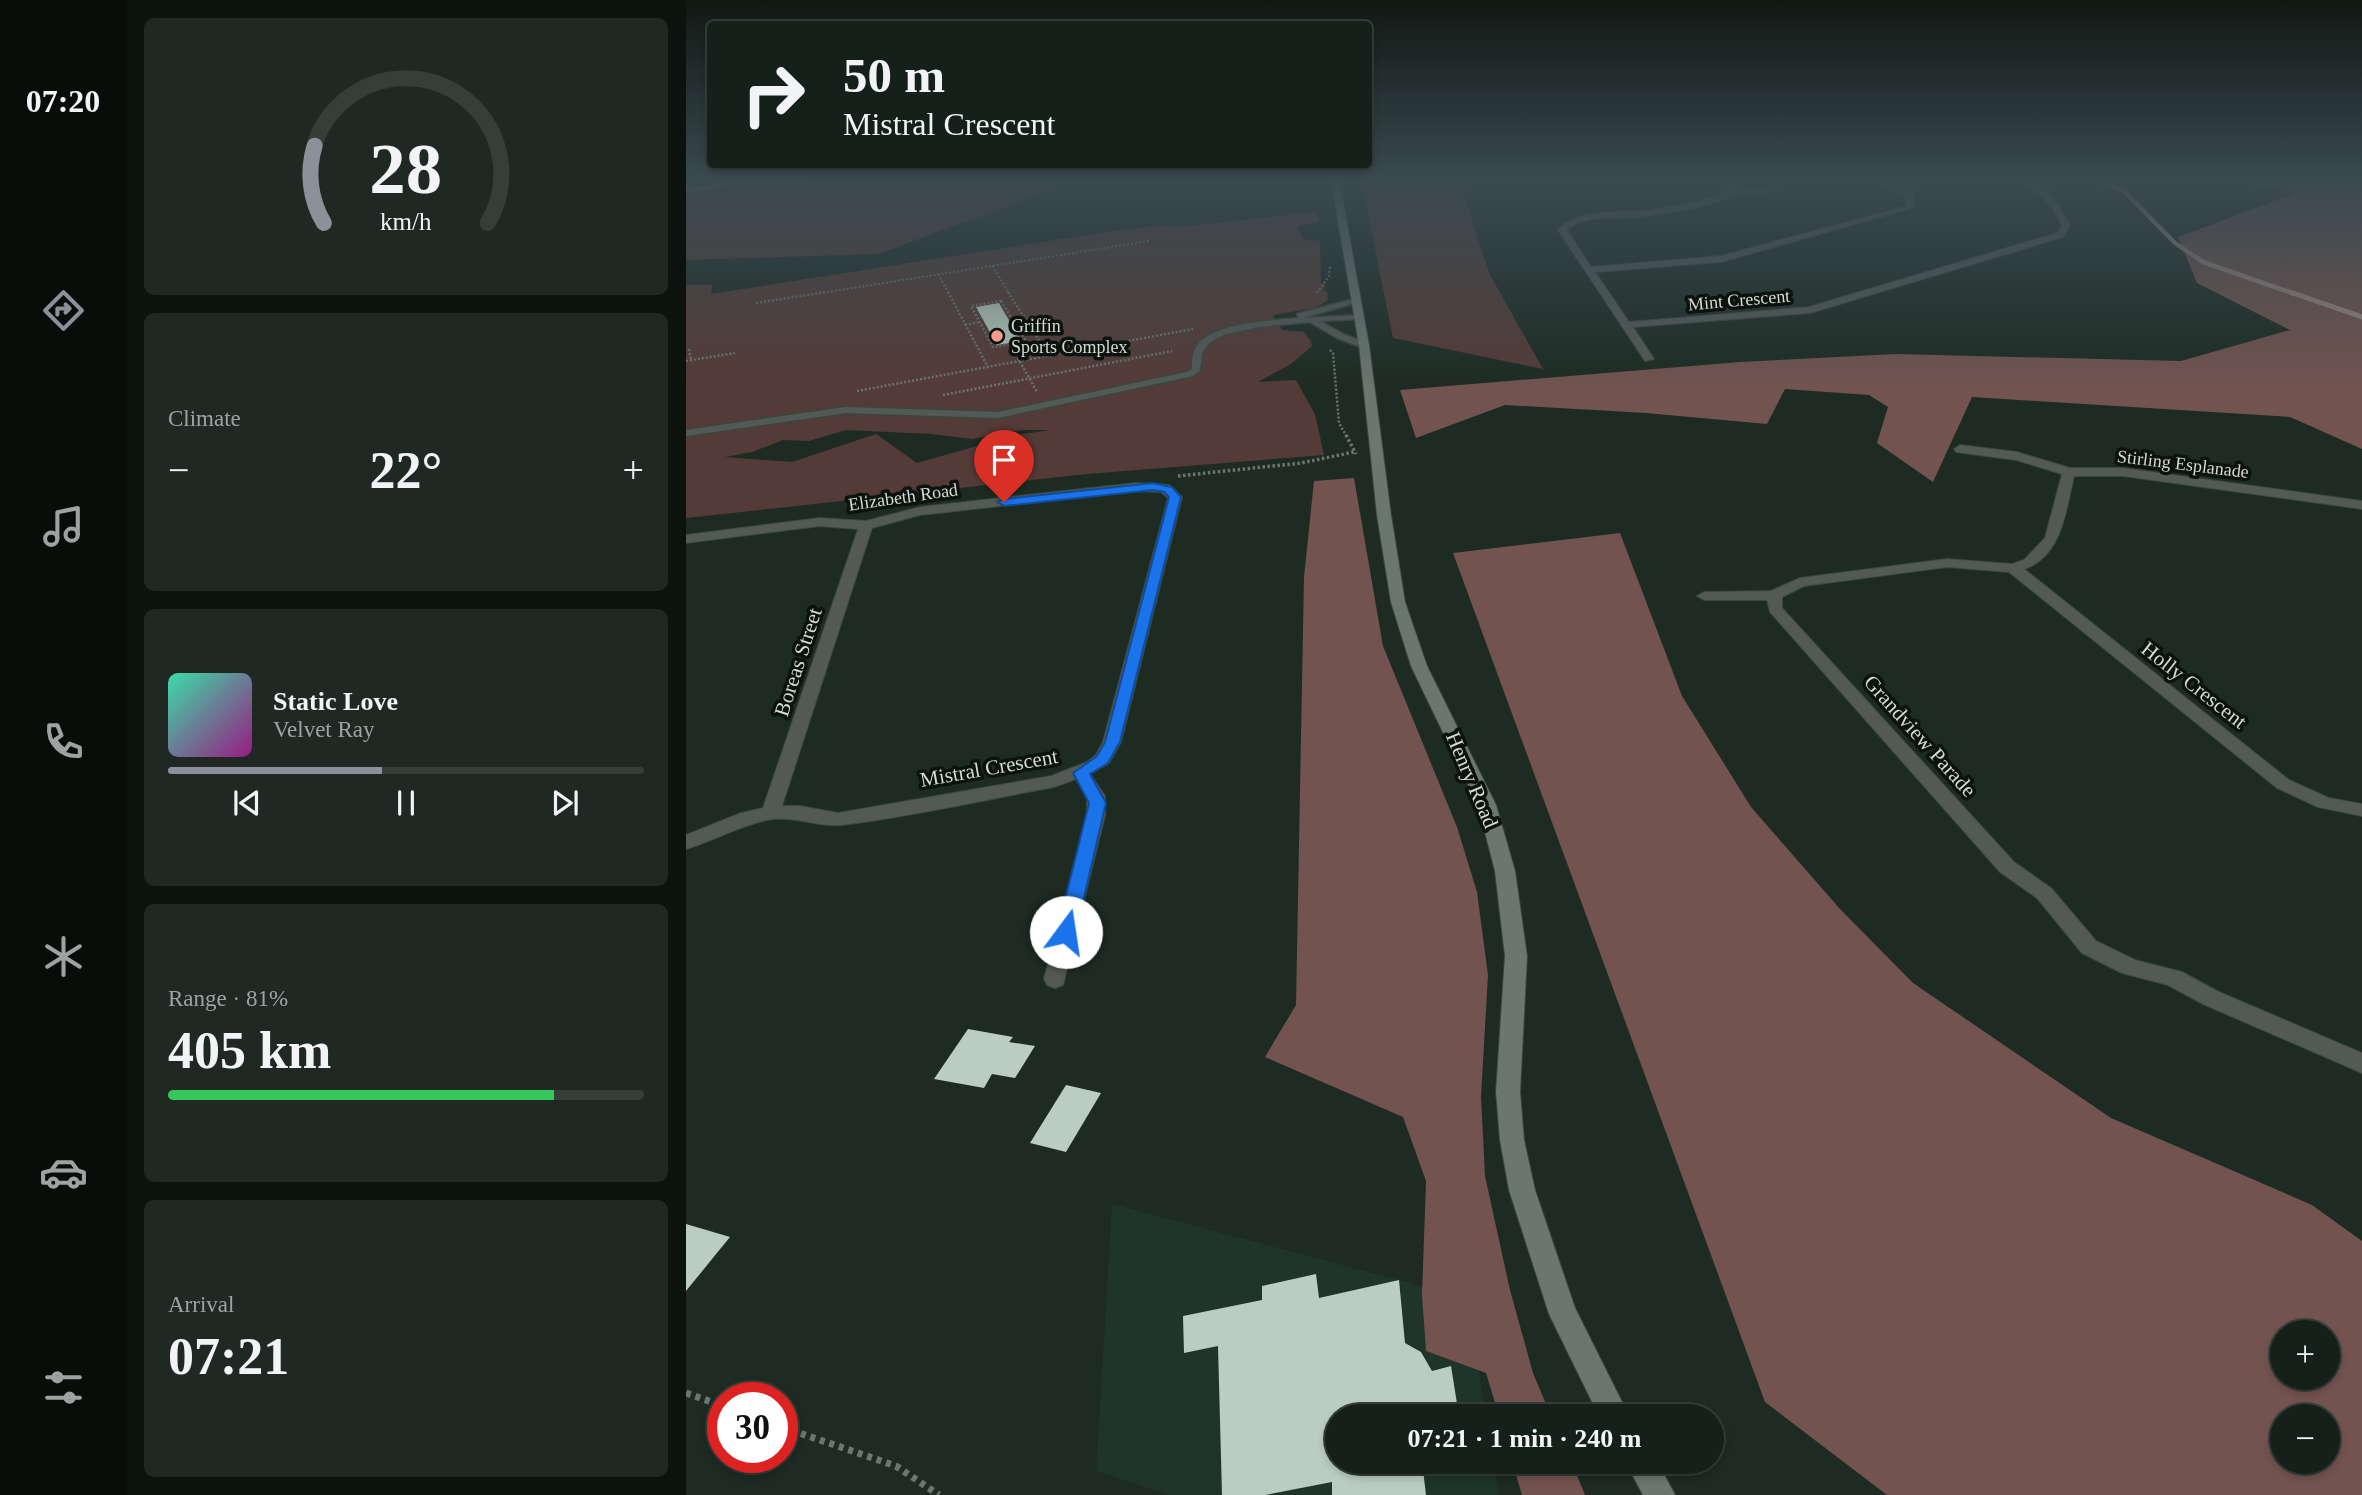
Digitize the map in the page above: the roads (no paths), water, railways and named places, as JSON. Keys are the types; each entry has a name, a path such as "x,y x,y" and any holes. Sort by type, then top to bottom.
{"main road":[{"name":"Henry Road","path":"1348,249 1364,345 1391,569 1405,625 1419,666 1487,805 1505,872 1516,956 1507,1092 1512,1140 1522,1190 1563,1314 1609,1404"},
{"path":"1648,1474 1660,1495"}],"street":[{"path":"1574,249 1649,359"},
{"path":"1588,270 1721,259 1758,249"},
{"name":"Mint Crescent","path":"1626,325 1810,310 2014,249"},
{"name":"Stirling Esplanade","path":"1960,449 2017,456 2069,472 2123,472 2362,505"},
{"path":"1704,596 1774,595 1800,582 1947,563 2013,568 2029,563 2052,539 2069,472"},
{"name":"Elizabeth Road","path":"686,538 820,522 866,525 920,511 1163,488"},
{"name":"Mistral Crescent","path":"686,842 710,835 748,818 771,813 800,812 829,819 838,818 1054,781 1081,773 1102,759 1112,742 1175,501 1174,494 1163,488"},
{"name":"Boreas Street","path":"771,813 866,525"},
{"name":"Holly Crescent","path":"2013,568 2283,784 2325,803 2362,810"},
{"name":"Grandview Parade","path":"1774,595 1775,609 2007,867 2044,893 2089,947 2130,967 2174,978 2211,998 2362,1063"},
{"path":"1055,979 1096,814 1096,796 1081,773"}],"lane":[{"path":"1290,322 1306,312 1357,301"},
{"path":"686,433 846,410 998,415 1177,379 1195,370 1196,355 1206,340 1243,329 1290,322 1359,317"},
{"path":"1311,320 1364,345"}],"waterway":[{"path":"2183,249 2203,262 2295,294"},
{"path":"2290,292 2362,317"}],"place":[{"name":"Griffin Sports Complex","path":"997,336"}]}
